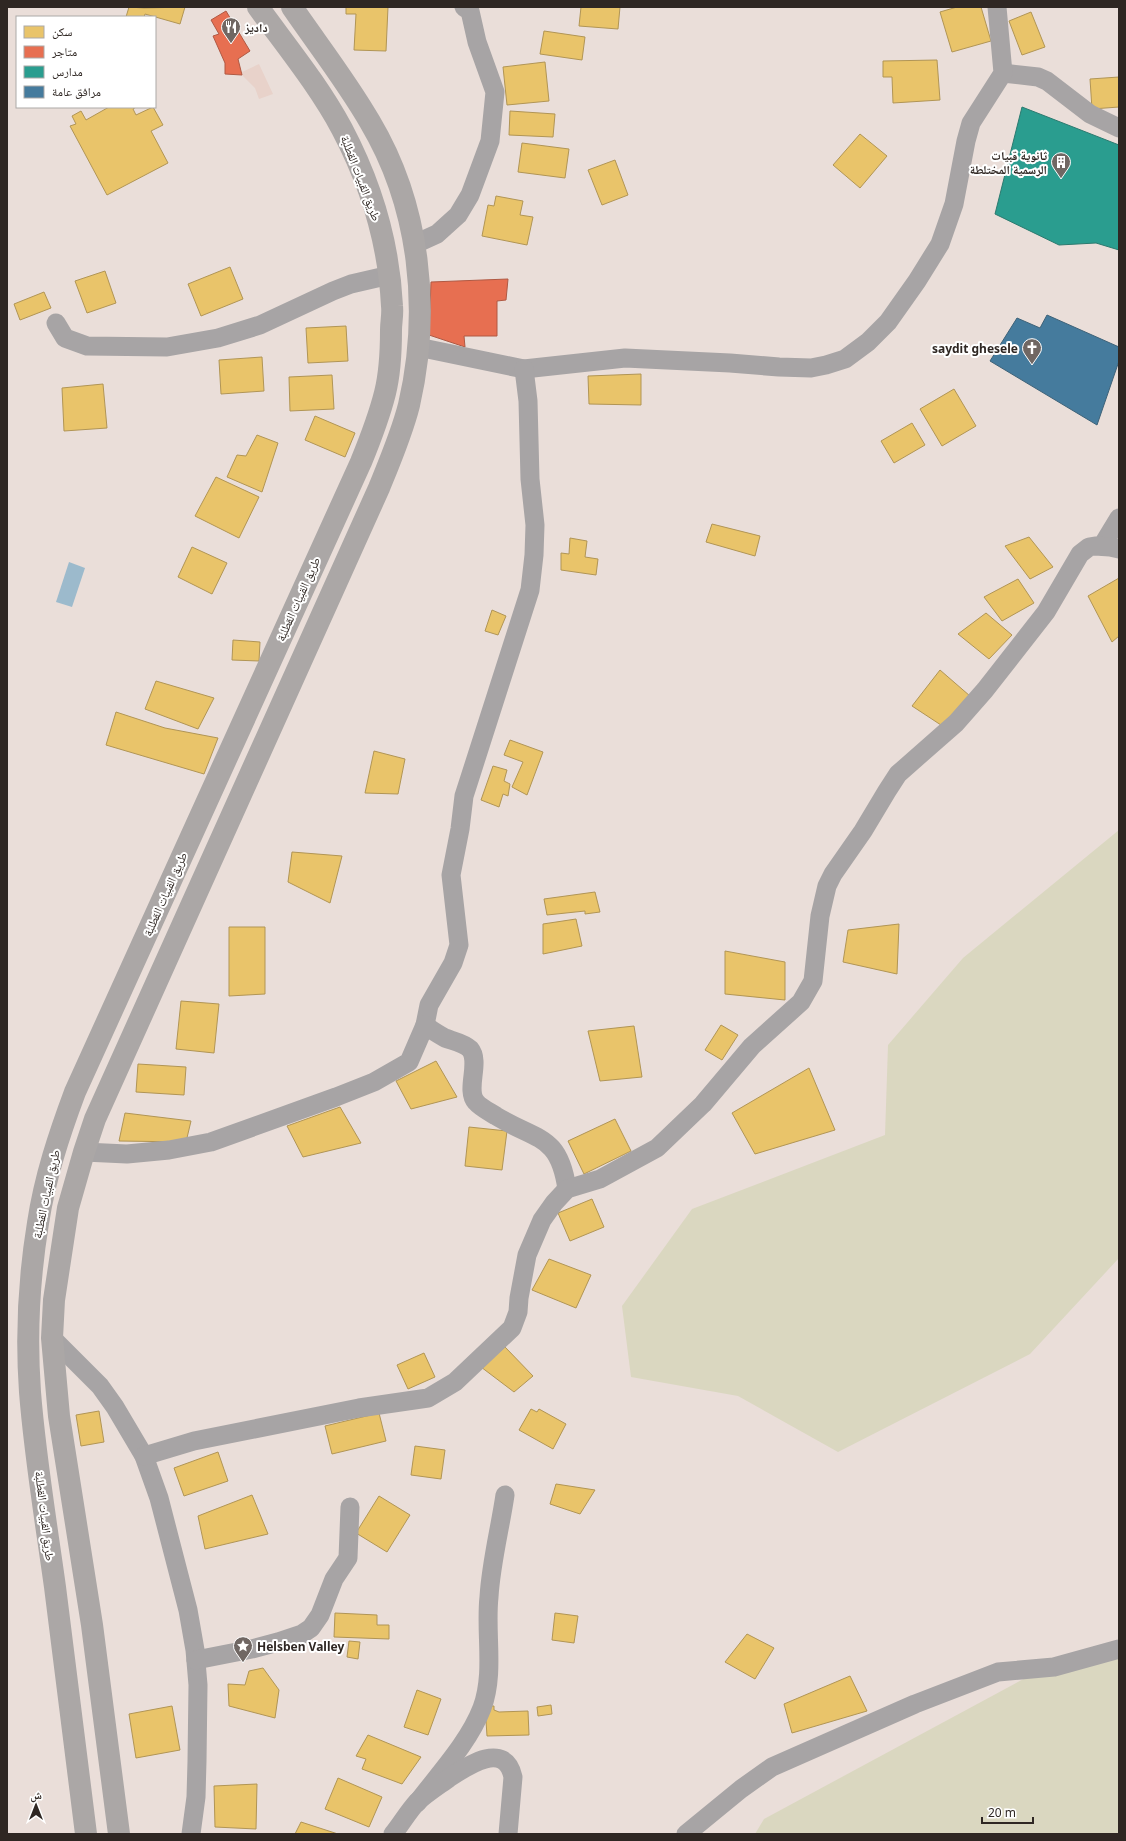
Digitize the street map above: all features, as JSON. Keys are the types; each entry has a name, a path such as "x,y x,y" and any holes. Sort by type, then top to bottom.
{"main road":[{"name":"طريق القبيات القطلبة","path":"86,1834 44,1515 30,1391 30,1290 37,1223 54,1152 75,1092 361,462 375,427 385,394 390,364 392,308 390,275 378,217 360,167 342,129 322,95 258,7"},
{"path":"119,1834 92,1625 60,1416 52,1338 54,1300 68,1208 95,1119 376,494 409,406 418,347 420,289 415,244 399,183 370,122 292,7"},
{"path":"375,427 399,436"}],"street":[{"path":"418,347 524,369 625,358 811,368 845,359 868,342 888,322 918,281 940,244 954,204 971,123 1003,73 997,7"},
{"path":"415,244 437,234 458,215 470,195 490,141 495,92 477,42 469,8"},
{"path":"1003,73 1038,77 1047,81 1090,114 1119,128"},
{"path":"56,323 65,338 87,346 167,347 218,338 260,325 351,284 390,275"},
{"path":"84,1152 127,1154 169,1150 211,1142 348,1093 374,1082 409,1062 425,1025 429,1005 453,963 459,944 451,875 460,829 464,796 530,590 534,555 535,525 530,479 528,401 524,369"},
{"path":"144,1456 201,1440 359,1408 428,1398 455,1382 512,1328 518,1312 520,1291 530,1248 542,1220 554,1203 567,1189 600,1179 657,1148 703,1104 752,1046 801,1002 813,981 820,916 827,886 831,876 863,831 898,774 956,723 985,690 1046,612 1080,554 1089,547 1111,548 1119,518"},
{"path":"425,1025 434,1032 469,1048 474,1056 472,1093 476,1103 512,1125 544,1140 551,1146 561,1162 567,1189"},
{"path":"52,1338 100,1386 118,1412 144,1456 159,1498 188,1610 196,1660 198,1685 196,1797 191,1834"},
{"path":"393,1834 469,1733 482,1706 489,1662 489,1595 505,1495"},
{"path":"196,1660 252,1649 278,1642 302,1634 311,1628 320,1616 334,1579 348,1558 350,1508"},
{"path":"686,1834 741,1789 772,1767 915,1704 992,1674 1006,1671 1036,1670 1054,1667 1119,1649"},
{"path":"417,1803 433,1789 472,1763 491,1758 502,1760 508,1765 512,1777 508,1834"}],"shaded area":[{"path":"259,64 273,94 259,99 255,88 240,73"},
{"path":"1119,830 1119,1258 1030,1354 838,1452 738,1396 631,1377 622,1306 692,1209 885,1135 888,1045 963,958"},
{"path":"1119,1653 1119,1834 755,1834 764,1819 1042,1669"}],"water":[{"path":"69,562 85,568 72,607 56,602"}],"building: سكن":[{"path":"129,7 185,7 180,24 145,14 144,16 126,16"},
{"path":"346,7 388,7 386,51 354,50 356,14 346,14"},
{"path":"581,7 620,7 618,29 579,26"},
{"path":"957,7 981,7 991,41 952,52 940,12"},
{"path":"1031,12 1045,47 1022,55 1009,21"},
{"path":"544,31 585,37 582,60 540,54"},
{"path":"937,60 940,100 893,103 892,77 883,77 883,61"},
{"path":"545,62 549,101 507,105 503,67"},
{"path":"1119,77 1119,107 1092,109 1090,79"},
{"path":"107,108 134,108 133,109 136,115 154,108 163,125 151,131 168,163 107,195 70,126 76,124 72,116 81,111 86,120"},
{"path":"510,111 555,114 553,137 509,135"},
{"path":"860,134 887,156 860,188 833,165"},
{"path":"522,143 569,149 565,178 518,172"},
{"path":"615,160 628,195 602,205 588,170"},
{"path":"496,196 523,201 520,215 533,217 527,245 482,236 488,205 494,206"},
{"path":"230,267 243,299 201,316 188,284"},
{"path":"105,271 116,303 87,313 75,281"},
{"path":"44,292 51,308 20,320 14,304"},
{"path":"346,326 348,361 308,363 306,328"},
{"path":"262,357 264,391 221,394 219,360"},
{"path":"641,374 641,405 589,404 588,376"},
{"path":"332,375 334,409 290,411 289,377"},
{"path":"103,384 107,428 64,431 62,388"},
{"path":"954,389 976,426 942,446 920,409"},
{"path":"315,416 355,433 345,457 305,440"},
{"path":"912,423 925,445 894,463 881,441"},
{"path":"257,435 278,443 262,492 227,477 237,455 246,456"},
{"path":"216,477 259,497 239,538 195,516"},
{"path":"712,524 760,536 755,556 706,542"},
{"path":"1029,537 1053,567 1030,579 1005,546"},
{"path":"570,538 587,541 585,557 598,559 596,575 561,570 561,553 569,554"},
{"path":"192,547 227,563 212,594 178,577"},
{"path":"1119,578 1119,636 1112,642 1088,596"},
{"path":"1018,579 1034,603 1002,621 984,597"},
{"path":"492,610 506,616 498,635 485,631"},
{"path":"986,613 1012,635 989,659 958,634"},
{"path":"233,640 260,642 259,661 232,660"},
{"path":"940,670 970,696 944,727 912,706"},
{"path":"156,681 214,698 198,729 145,709"},
{"path":"116,712 165,728 218,738 204,774 106,745"},
{"path":"510,740 543,752 527,795 512,787 523,762 504,755"},
{"path":"374,751 405,759 398,794 365,793"},
{"path":"493,766 507,770 504,781 510,784 508,796 503,794 499,807 481,800"},
{"path":"292,852 342,856 330,903 288,882"},
{"path":"595,892 600,912 585,914 585,911 547,915 544,899"},
{"path":"576,919 582,946 543,954 543,924"},
{"path":"899,924 897,974 843,962 848,930"},
{"path":"229,927 265,927 265,994 229,996"},
{"path":"725,951 785,962 785,1000 725,994"},
{"path":"181,1001 219,1004 214,1053 176,1049"},
{"path":"721,1025 738,1035 722,1060 705,1050"},
{"path":"634,1026 642,1077 600,1081 588,1031"},
{"path":"436,1061 457,1097 411,1109 396,1081"},
{"path":"138,1064 186,1067 184,1095 136,1092"},
{"path":"809,1068 835,1130 755,1154 732,1113"},
{"path":"340,1107 361,1143 303,1157 287,1126"},
{"path":"125,1113 191,1121 186,1142 119,1141"},
{"path":"615,1119 631,1151 584,1174 568,1141"},
{"path":"469,1127 507,1131 502,1170 465,1166"},
{"path":"592,1199 604,1227 570,1241 558,1213"},
{"path":"549,1259 591,1275 576,1308 532,1290"},
{"path":"505,1347 533,1376 514,1392 481,1367"},
{"path":"424,1353 435,1377 408,1389 397,1365"},
{"path":"531,1409 537,1412 539,1409 566,1424 553,1449 519,1430"},
{"path":"99,1411 104,1442 81,1446 76,1415"},
{"path":"379,1413 386,1441 332,1454 325,1426"},
{"path":"415,1446 445,1450 441,1479 411,1475"},
{"path":"218,1452 228,1481 184,1496 174,1468"},
{"path":"556,1484 595,1490 580,1514 550,1504"},
{"path":"252,1495 268,1534 205,1549 198,1516"},
{"path":"379,1496 410,1515 387,1552 356,1533"},
{"path":"335,1613 377,1615 377,1625 389,1625 389,1639 334,1637"},
{"path":"555,1613 578,1616 574,1643 552,1640"},
{"path":"747,1634 774,1648 755,1679 725,1662"},
{"path":"349,1641 360,1642 358,1659 347,1657"},
{"path":"263,1668 279,1690 275,1718 229,1706 228,1684 245,1685 249,1671"},
{"path":"850,1676 867,1711 792,1733 784,1704"},
{"path":"417,1690 441,1699 428,1735 404,1727"},
{"path":"551,1705 552,1714 538,1716 537,1707"},
{"path":"172,1706 180,1750 136,1758 129,1714"},
{"path":"485,1706 494,1706 494,1710 499,1712 528,1711 529,1735 487,1736"},
{"path":"368,1735 421,1757 402,1784 362,1769 366,1759 356,1756"},
{"path":"338,1778 382,1797 369,1827 325,1809"},
{"path":"257,1784 256,1829 215,1827 214,1786"},
{"path":"301,1822 338,1834 295,1834"}],"building: متاجر":[{"name":"داديز","path":"226,11 250,51 238,59 242,75 225,74 225,63 213,36 219,34 211,20"},
{"path":"508,279 506,300 497,301 497,336 464,336 465,347 429,335 431,282"}],"building: مدارس":[{"name":"ثانوية قبيات الرسمية المختلطة","path":"1022,107 1119,145 1119,250 1096,243 1059,245 995,214"}],"building: مرافق عامة":[{"path":"1047,315 1119,347 1119,361 1097,425 990,361 1017,318 1040,328"}],"place":[{"name":"داديز","path":"231,44"},
{"name":"ثانوية قبيات الرسمية المختلطة","path":"1061,179"},
{"name":"saydit ghesele","path":"1032,365"},
{"name":"Helsben Valley","path":"243,1663"}]}
